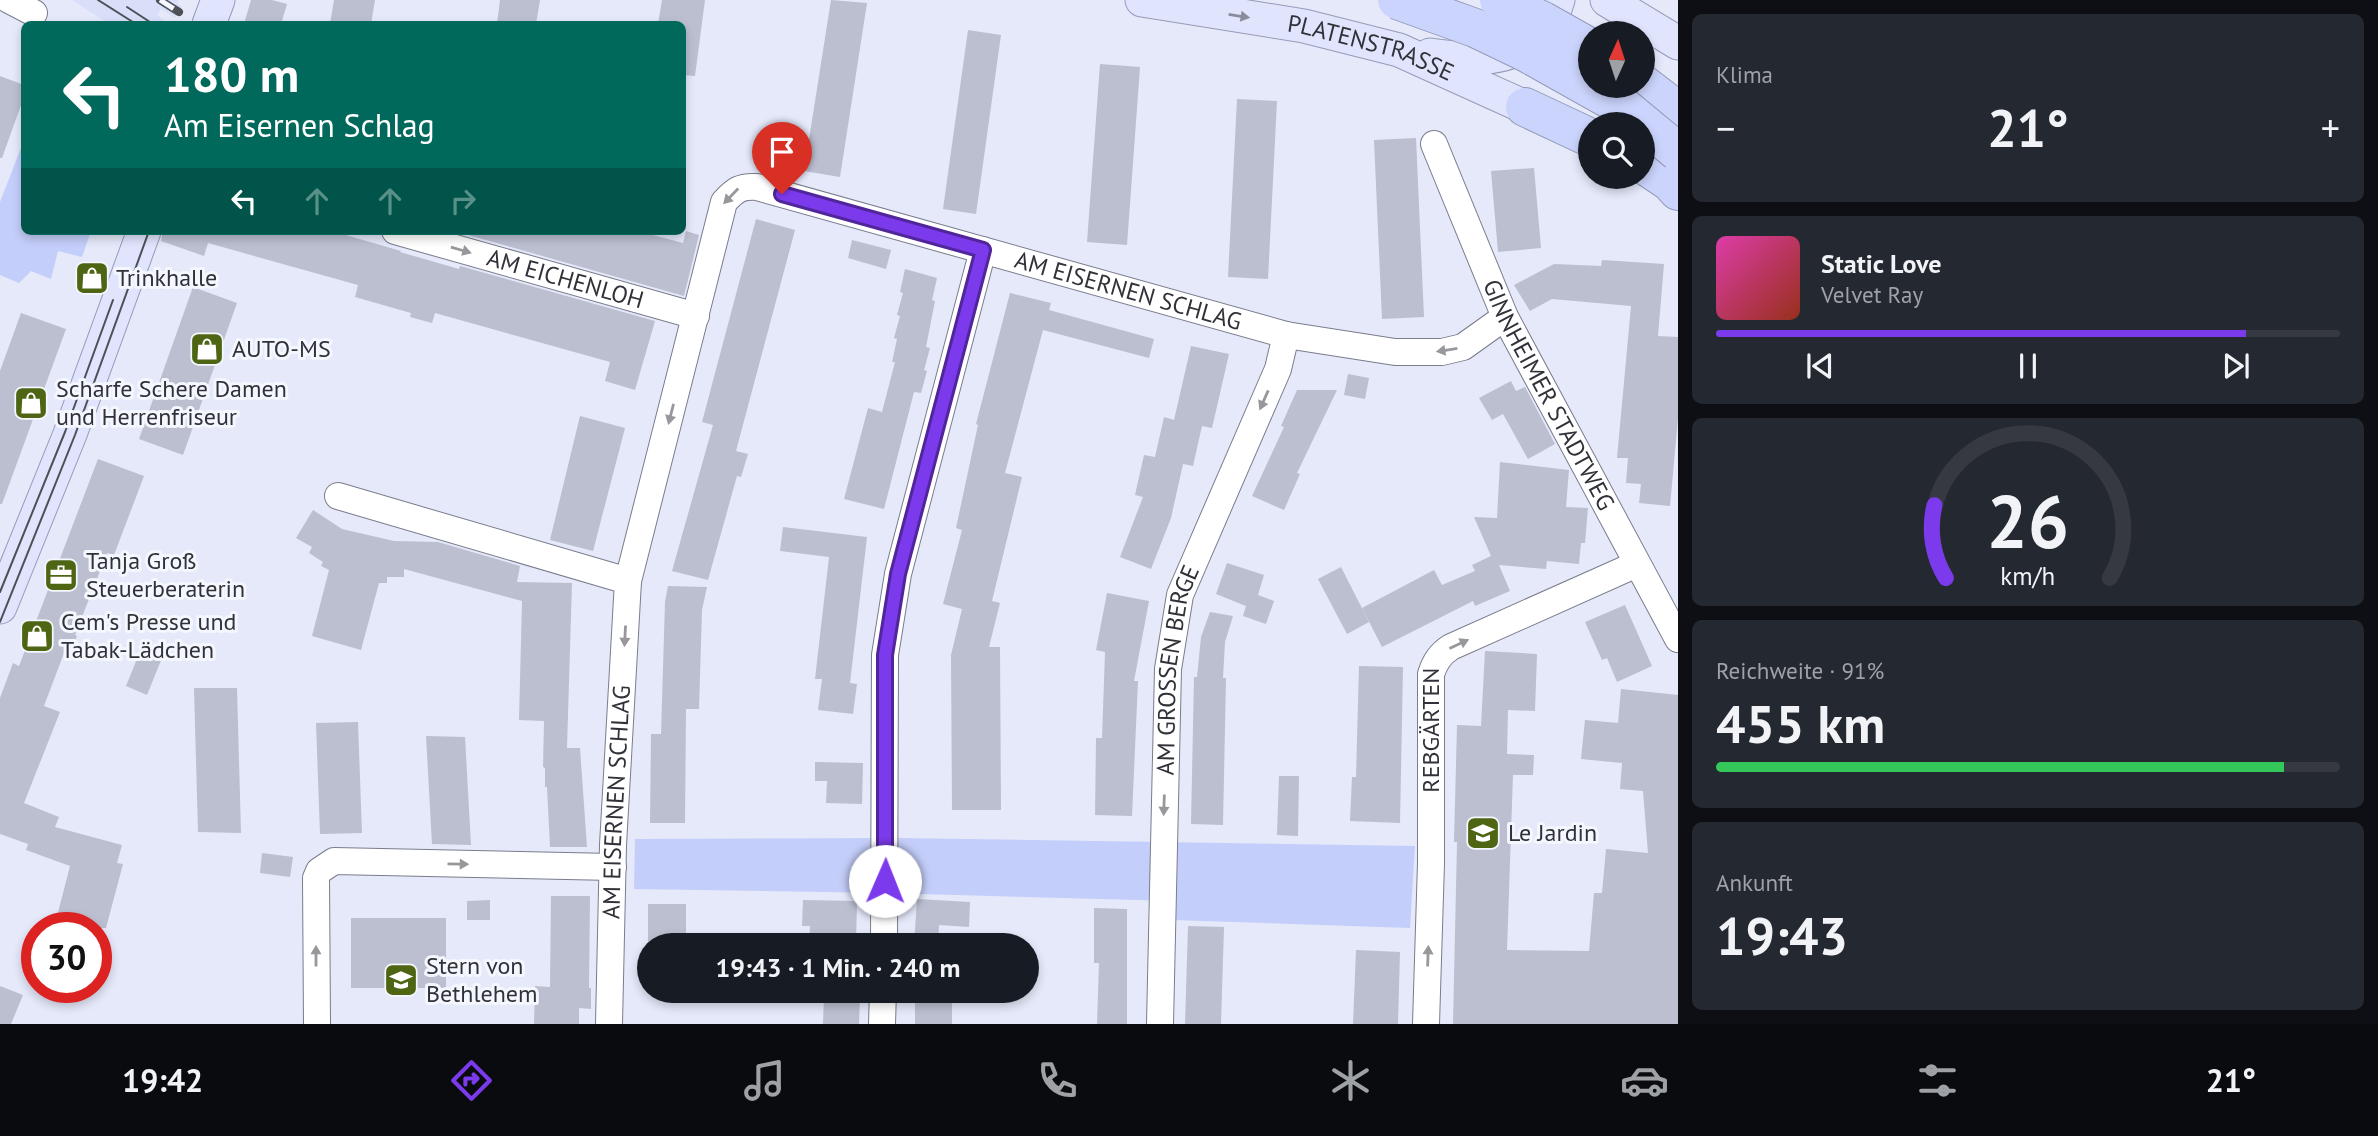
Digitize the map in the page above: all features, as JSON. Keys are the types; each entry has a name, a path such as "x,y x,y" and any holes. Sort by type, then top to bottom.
{"highway":[{"path":"1397,0 1475,28 1527,53 1625,108 1667,160"},
{"path":"1499,0 1578,41"},
{"path":"1656,94 1678,111"},
{"path":"1525,107 1578,132"}],"main road":[{"path":"207,21 210,0"},
{"path":"208,21 218,0"},
{"name":"PLATENSTRASSE","path":"1142,0 1304,26 1399,50 1525,107"},
{"path":"1447,0 1444,30 1448,47 1480,85"},
{"path":"1399,50 1456,57 1495,58 1534,41 1551,19 1558,0"},
{"path":"1607,0 1676,42"},
{"path":"1634,0 1676,42"},
{"path":"1,600 70,434 143,235"}],"street":[{"path":"9,0 34,13"},
{"name":"PLATENSTRASSE","path":"1525,107 1578,121"},
{"name":"GINNHEIMER STADTWEG","path":"1434,145 1506,317 1678,639"},
{"name":"AM EISERNEN SCHLAG","path":"609,1024 613,867 628,581 724,202 740,187 757,187 1286,335 1395,352 1442,352 1463,347 1506,317"},
{"name":"AM EICHENLOH","path":"409,235 696,316"},
{"path":"884,933 885,655 898,574 983,250"},
{"name":"AM GROSSEN BERGE","path":"1160,1024 1168,669 1180,594 1278,369 1286,335"},
{"path":"338,496 628,581"},
{"name":"REBGÄRTEN","path":"1426,1024 1431,863 1431,674 1435,663 1442,652 1451,647 1637,564"},
{"path":"317,1024 316,878 319,871 334,861 613,867"},
{"path":"882,1024 883,1003"}],"shaded area":[{"path":"72,0 179,0 177,3 182,7 175,18 161,9 157,15 164,21 104,21"},
{"path":"21,148 21,235 90,235 82,257 58,251 51,279 31,271 19,283 0,275 0,202"},
{"path":"897,838 1415,846 1410,928 1172,920 1174,901 634,889 635,839"}],"building":[{"path":"251,0 272,0 287,4 282,21 245,21"},
{"path":"334,0 375,0 372,21 330,21"},
{"path":"500,0 540,0 536,21 497,21"},
{"path":"662,0 705,0 695,76 686,75 686,21 658,21"},
{"path":"831,0 867,3 840,177 804,171"},
{"path":"968,30 1001,35 976,214 943,209"},
{"path":"1100,64 1140,67 1127,245 1087,242"},
{"path":"0,76 21,84 21,105 0,158"},
{"path":"1237,99 1277,101 1268,279 1228,277"},
{"path":"1416,138 1424,317 1382,319 1374,140"},
{"path":"1534,168 1541,248 1498,252 1491,171"},
{"path":"756,219 795,230 736,451 748,454 741,477 737,476 708,580 672,571 713,425 702,422"},
{"path":"686,231 699,235 684,296 468,235 653,235 683,243"},
{"path":"162,235 346,235 459,269 460,266 655,321 635,390 605,381 610,362 435,313 432,323 410,317 411,313 355,297 358,285 208,243 204,256 161,241"},
{"path":"852,240 891,250 886,269 848,258"},
{"path":"1602,260 1664,264 1658,336 1678,337 1678,418 1670,506 1639,503 1641,484 1626,483 1628,458 1617,458 1631,306 1552,299 1530,311 1514,285 1554,264 1601,266"},
{"path":"905,269 937,278 932,300 935,301 926,347 930,348 924,370 927,371 921,393 914,392 884,509 844,499 868,408 882,412 895,362 892,362 897,339 894,338 900,316 897,315 903,293 900,292"},
{"path":"193,287 237,303 183,455 139,439"},
{"path":"1010,293 1051,303 1049,310 1154,339 1149,358 1043,330 1005,473 1022,477 992,601 1000,603 989,647 1000,647 1001,810 952,810 951,655 962,609 943,604 962,530 956,528 978,425 976,424"},
{"path":"21,313 66,329 0,504 0,371"},
{"path":"1191,346 1229,354 1212,428 1202,426 1193,466 1183,464 1171,518 1151,569 1120,557 1143,497 1135,495 1144,455 1155,457 1164,417 1174,420"},
{"path":"1348,374 1369,378 1365,399 1344,395"},
{"path":"1511,381 1516,391 1525,387 1555,444 1528,459 1503,414 1492,420 1479,398"},
{"path":"1297,390 1337,390 1297,473 1300,474 1284,510 1252,496 1284,427 1281,426"},
{"path":"580,416 625,428 593,551 550,540"},
{"path":"98,459 144,476 114,555 107,553 75,635 77,636 70,656 64,653 44,706 60,712 24,803 59,817 55,827 122,845 117,863 123,864 110,912 58,912 70,866 26,850 28,844 0,834 0,698 13,663 19,666"},
{"path":"1500,462 1569,470 1566,507 1588,508 1585,543 1581,543 1579,564 1547,561 1546,569 1499,565 1510,591 1475,606 1473,601 1382,647 1362,608 1434,570 1442,585 1475,571 1472,565 1491,556 1474,517 1497,518"},
{"path":"313,510 342,529 394,541 438,542 520,566 517,582 572,583 567,748 580,748 587,847 550,847 547,787 543,767 544,721 519,720 522,601 404,569 404,577 387,577 387,583 379,583 361,650 312,636 329,570 321,566 323,562 309,553 312,547 296,538"},
{"path":"783,527 867,537 850,683 857,684 853,714 818,710 822,679 815,679 829,557 780,551"},
{"path":"1227,563 1264,575 1258,595 1274,601 1266,624 1243,616 1246,606 1216,594"},
{"path":"1341,567 1369,622 1347,634 1318,579"},
{"path":"668,586 707,587 702,610 699,709 686,709 685,823 650,823 651,734 661,734 665,602"},
{"path":"1107,593 1149,601 1134,681 1138,681 1132,816 1095,815 1096,738 1102,738 1105,652 1096,650"},
{"path":"1625,605 1652,666 1617,682 1607,658 1602,660 1585,622"},
{"path":"1210,612 1233,616 1225,642 1223,678 1226,678 1223,825 1191,824 1194,677 1197,677 1201,637"},
{"path":"141,649 162,658 147,695 126,686"},
{"path":"1485,651 1537,654 1535,711 1508,710 1507,754 1534,755 1533,775 1513,775 1507,950 1589,951 1594,893 1602,893 1606,849 1648,853 1643,791 1620,789 1622,763 1581,759 1585,720 1618,723 1621,689 1678,695 1678,1024 1453,1024 1457,725 1481,726"},
{"path":"1359,666 1403,667 1400,823 1350,821 1352,777 1356,777"},
{"path":"194,688 237,688 241,833 198,832"},
{"path":"358,722 362,833 320,834 316,723"},
{"path":"426,736 465,737 471,845 432,844"},
{"path":"815,762 863,763 862,804 826,803 827,781 815,781"},
{"path":"1279,776 1299,776 1298,836 1277,835"},
{"path":"262,853 293,857 290,877 260,873"},
{"path":"551,896 590,896 591,1009 579,1008 579,1024 534,1024 535,986 550,987"},
{"path":"917,899 970,902 969,927 939,925 939,933 915,933"},
{"path":"490,900 490,920 467,920 467,901"},
{"path":"803,900 857,901 856,933 810,933 810,926 802,926"},
{"path":"648,904 686,904 686,933 648,933"},
{"path":"1094,908 1127,909 1127,1024 1097,1024 1099,963 1094,963"},
{"path":"351,918 446,918 446,988 351,988"},
{"path":"1188,926 1224,927 1221,1024 1185,1024"},
{"path":"1356,950 1400,952 1398,1024 1353,1024"},
{"path":"0,986 21,994 21,1000 11,1024 0,1024"},
{"path":"824,1003 860,1003 859,1024 823,1024"},
{"path":"915,1003 952,1003 952,1024 915,1024"}],"tram line":[{"path":"98,0 131,21"},
{"path":"127,7 148,21"},
{"path":"0,622 75,435 148,235"},
{"path":"0,592 65,432 113,300"}],"railway":[{"path":"160,0 179,12"}],"place":[{"name":"Trinkhalle","path":"92,278"},
{"name":"AUTO-MS","path":"207,349"},
{"name":"Scharfe Schere Damen und Herrenfriseur","path":"31,403"},
{"name":"Tanja Groß Steuerberaterin","path":"61,575"},
{"name":"Cem's Presse und Tabak-Lädchen","path":"37,636"},
{"name":"Le Jardin","path":"1483,833"},
{"name":"Stern von Bethlehem","path":"401,980"}],"route":[{"path":"782,194 983,250 898,574 885,655 885,881"}]}
